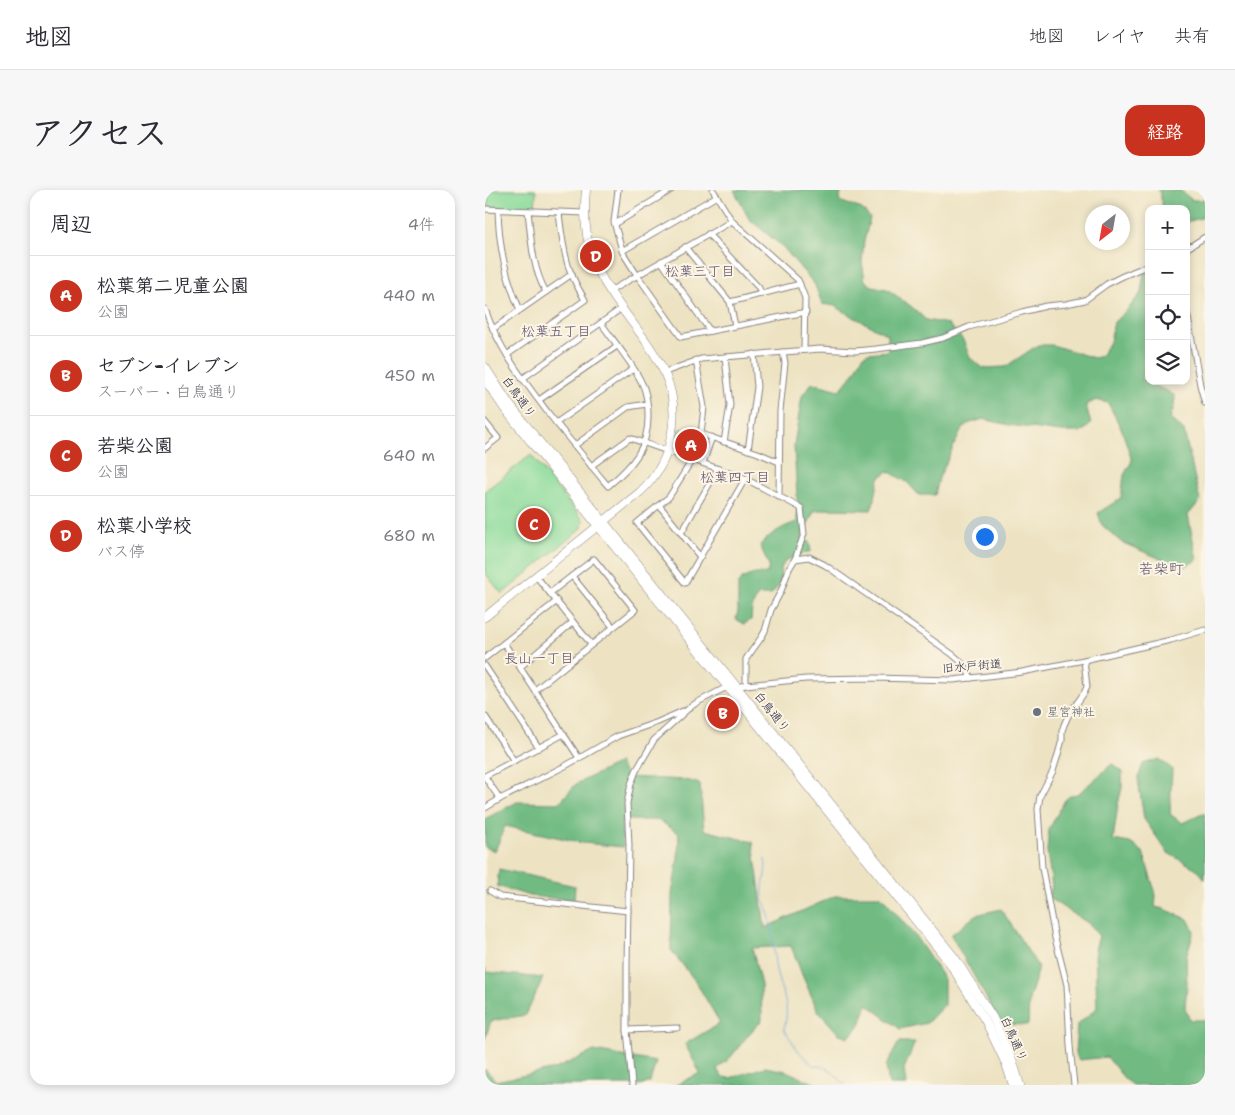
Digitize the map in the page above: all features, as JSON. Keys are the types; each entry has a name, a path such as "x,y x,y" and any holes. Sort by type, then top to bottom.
{"main road":[{"path":"485,617 646,486 657,472 667,451 672,433 674,412 671,388 665,372 599,274 587,239 586,190"},
{"name":"白鳥通り","path":"485,367 509,404 601,523 955,958 993,1018 1021,1085"},
{"name":"白鳥通り","path":"485,380 504,408 601,523"},
{"name":"白鳥通り","path":"733,687 949,962 986,1022 1006,1064 1013,1085"}],"street":[{"path":"618,190 615,224 622,251 681,337 806,312"},
{"path":"615,224 671,190"},
{"path":"713,190 731,221 798,280 805,298 804,350"},
{"path":"622,251 717,196"},
{"path":"485,209 585,213"},
{"path":"498,210 503,258 507,275 521,310"},
{"path":"528,211 533,256 546,292"},
{"path":"507,356 585,300 566,257 559,212"},
{"path":"610,291 731,221"},
{"path":"709,234 759,288 761,294"},
{"path":"1190,246 1205,237"},
{"path":"685,248 730,302 735,326"},
{"path":"661,261 709,331"},
{"path":"665,372 697,360 820,349 855,351 906,346 934,340 1022,312 1085,300 1107,284 1145,268"},
{"path":"493,329 572,274"},
{"path":"730,302 800,284"},
{"path":"522,378 622,308"},
{"path":"485,309 507,356 522,378 574,446 608,486 631,465 644,443 648,419 644,388 633,368 601,323"},
{"path":"1190,329 1205,403"},
{"path":"539,400 617,346"},
{"path":"779,497 780,411 785,363 783,352"},
{"path":"749,450 757,387 754,354"},
{"path":"724,442 730,405 725,357"},
{"path":"697,360 704,407 701,434 779,462"},
{"path":"556,423 633,368"},
{"path":"574,446 628,407 647,404"},
{"path":"485,422 497,438 485,448"},
{"path":"591,466 630,438 745,479 801,508 804,534 795,559 771,610 765,631 746,659 746,685"},
{"path":"703,464 712,438"},
{"path":"691,460 669,497 637,523 685,583 745,479"},
{"path":"681,533 718,469"},
{"path":"659,505 700,557"},
{"path":"795,559 809,557 825,565 958,658 971,678"},
{"path":"535,690 635,610 594,559 550,593"},
{"path":"536,576 591,644"},
{"path":"572,576 613,627"},
{"path":"485,658 557,601"},
{"path":"520,667 573,622"},
{"name":"旧水戸街道","path":"688,709 716,692 746,685 806,680 874,678 953,680 1022,672 1085,660 1205,630"},
{"path":"504,643 579,758"},
{"path":"1073,1085 1067,985 1055,938 1042,868 1039,809 1040,796 1053,771 1057,758 1064,724 1087,687 1085,660"},
{"path":"485,666 539,748"},
{"path":"485,808 567,765 617,736 688,709"},
{"path":"632,1085 627,1030 629,845 627,803 631,784 654,740 688,709"},
{"path":"485,716 514,761"},
{"path":"499,799 485,776 564,734"},
{"path":"490,891 500,897 628,911"},
{"path":"627,1030 677,1028"}],"green space":[{"path":"488,190 536,190 535,210 488,207"},
{"path":"734,190 842,190 839,201 862,209 870,218 864,241 862,262 865,281 872,286 887,289 926,320 948,324 963,340 970,358 983,368 1005,367 1038,345 1052,345 1094,358 1101,356 1110,342 1114,322 1141,293 1145,268 1145,370 1142,380 1145,381 1145,385 1153,385 1175,396 1170,419 1184,431 1200,501 1188,515 1197,560 1182,568 1121,542 1102,525 1098,513 1121,498 1124,475 1132,461 1122,430 1108,403 1096,400 1086,405 1091,424 1082,432 1061,432 1009,425 983,419 967,424 960,433 939,478 935,495 919,495 907,482 888,471 879,478 871,510 829,509 814,511 802,537 809,542 811,551 786,560 781,568 780,584 771,595 758,595 752,607 751,620 744,624 736,619 738,611 738,583 748,576 767,573 769,566 760,545 777,531 797,522 794,445 802,396 812,383 840,390 854,373 863,356 868,353 888,351 888,335 835,306 822,304 815,285 783,247 749,219"},
{"path":"1158,190 1180,190 1192,200 1202,200 1205,196 1205,217 1190,221 1190,205 1162,205"},
{"path":"680,428 708,438 709,441 702,459 700,460 674,449"},
{"path":"531,455 583,520 582,528 502,594 485,573 485,491"},
{"path":"1159,759 1172,769 1170,814 1182,823 1205,813 1205,879 1197,869 1168,853 1144,819 1138,779 1143,764"},
{"path":"619,763 627,777 685,780 700,784 704,830 753,842 765,928 835,896 881,896 916,937 944,979 944,1005 927,1023 900,1029 867,1004 860,1025 849,1037 839,1034 818,1011 791,946 752,948 761,985 762,1020 730,1058 717,1069 722,1077 730,1078 765,1067 786,1071 818,1085 676,1085 700,1073 685,1044 720,1023 696,982 671,950 672,894 678,858 679,834 659,820 621,820 623,847 584,843 505,826 495,851 485,847 485,819 517,802 559,803 576,784"},
{"path":"1112,764 1122,771 1122,788 1113,840 1130,843 1143,852 1156,895 1155,907 1188,919 1194,931 1186,957 1187,983 1185,1008 1190,1020 1205,1020 1205,1085 1132,1085 1107,1057 1079,1060 1075,1053 1077,1025 1097,1008 1095,950 1099,936 1088,923 1047,897 1052,887 1047,851 1049,829 1065,800 1071,795 1078,794"},
{"path":"499,869 575,886 574,900 530,896 497,886"},
{"path":"1001,909 1039,968 1029,999 1028,1025 1001,1024 951,935 976,915"},
{"path":"485,968 487,972 543,978 526,1015 491,1021 485,1039"},
{"path":"899,1042 915,1042 904,1069 906,1085 889,1085 886,1066"},
{"path":"594,1051 656,1062 650,1082 643,1085 485,1085 485,1069 496,1081 555,1069"}],"waterway":[{"path":"765,859 766,869 763,898 769,914 776,970 785,998 786,1019 784,1029 799,1052 814,1066 828,1069 845,1085"}],"place":[{"name":"松葉小学校","path":"596,256"},
{"name":"松葉第二児童公園","path":"691,445"},
{"name":"若柴公園","path":"534,524"},
{"name":"星宮神社","path":"1037,712"},
{"name":"セブン-イレブン","path":"723,713"}],"district":[{"name":"松葉三丁目","path":"700,271"},
{"name":"松葉五丁目","path":"556,331"},
{"name":"松葉四丁目","path":"735,477"},
{"name":"若柴町","path":"1161,569"},
{"name":"長山一丁目","path":"539,658"}]}
